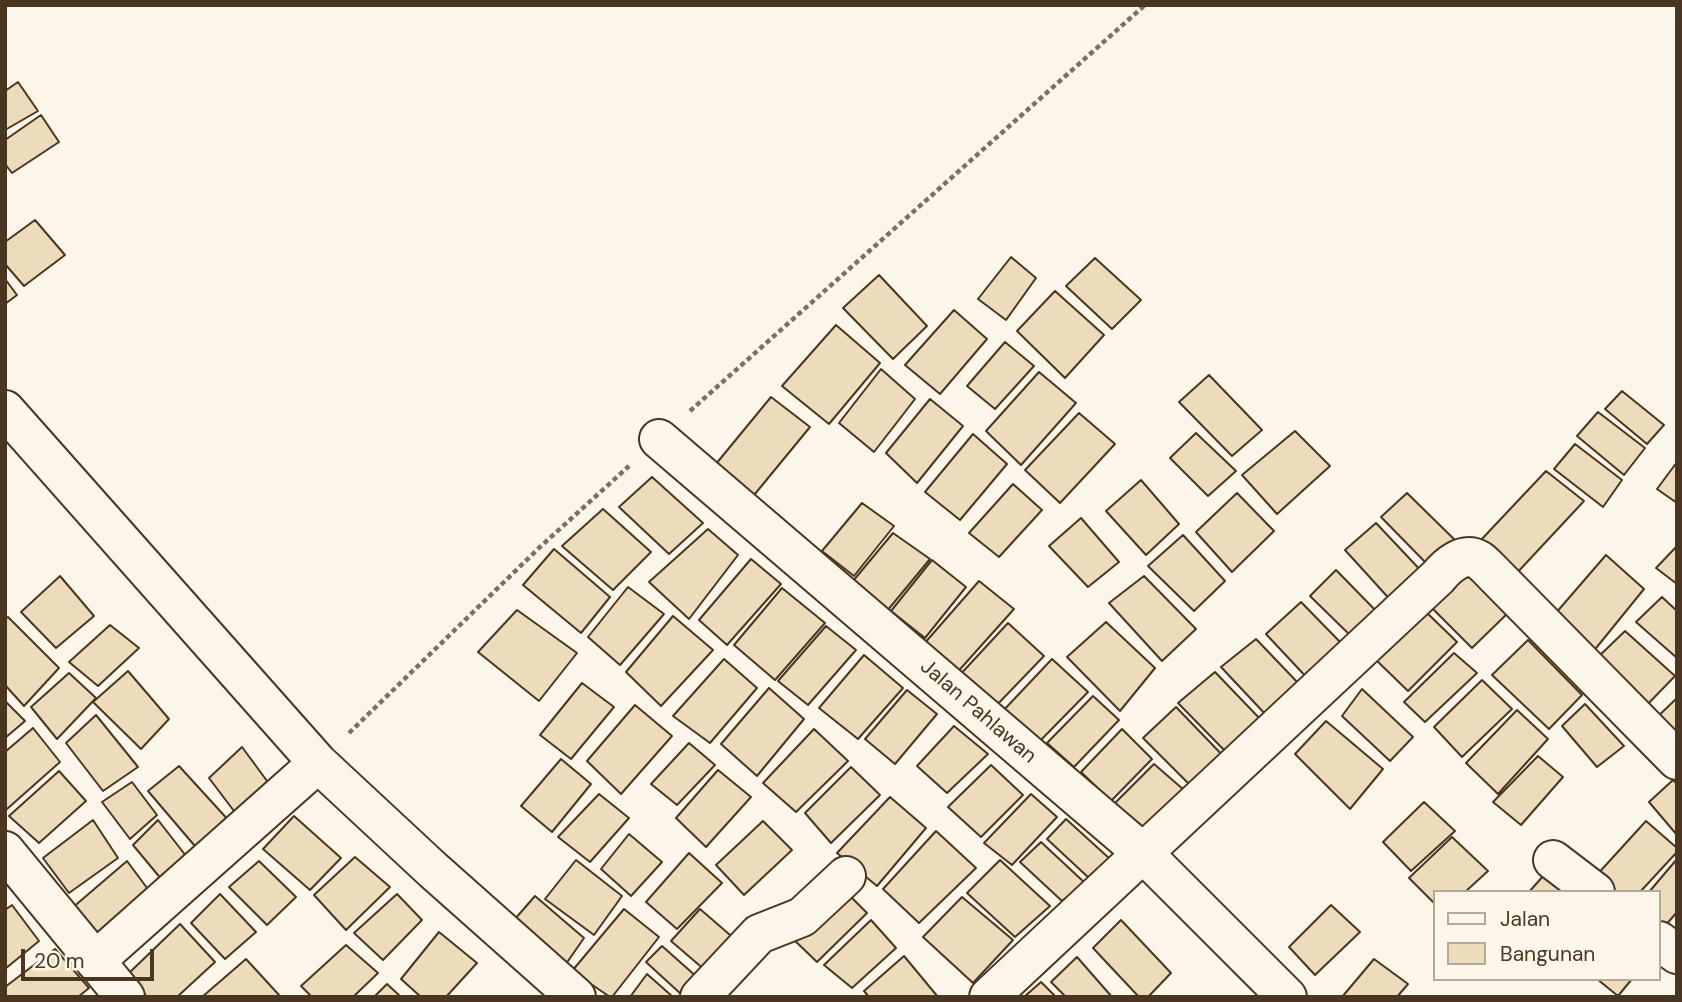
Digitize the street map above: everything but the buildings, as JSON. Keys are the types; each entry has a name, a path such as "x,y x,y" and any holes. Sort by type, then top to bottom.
{"street":[{"path":"5,410 318,763 576,997"},
{"name":"Jalan Pahlawan","path":"659,439 1143,853 1287,997"},
{"path":"989,997 1447,566 1463,557 1479,559 1677,760"},
{"path":"95,961 318,763"},
{"path":"5,851 125,997"},
{"path":"1553,860 1592,890"},
{"path":"699,997 759,934 802,917 846,876"},
{"path":"1661,942 1677,954"}],"path":[{"path":"318,763 540,547 1145,5"}]}
